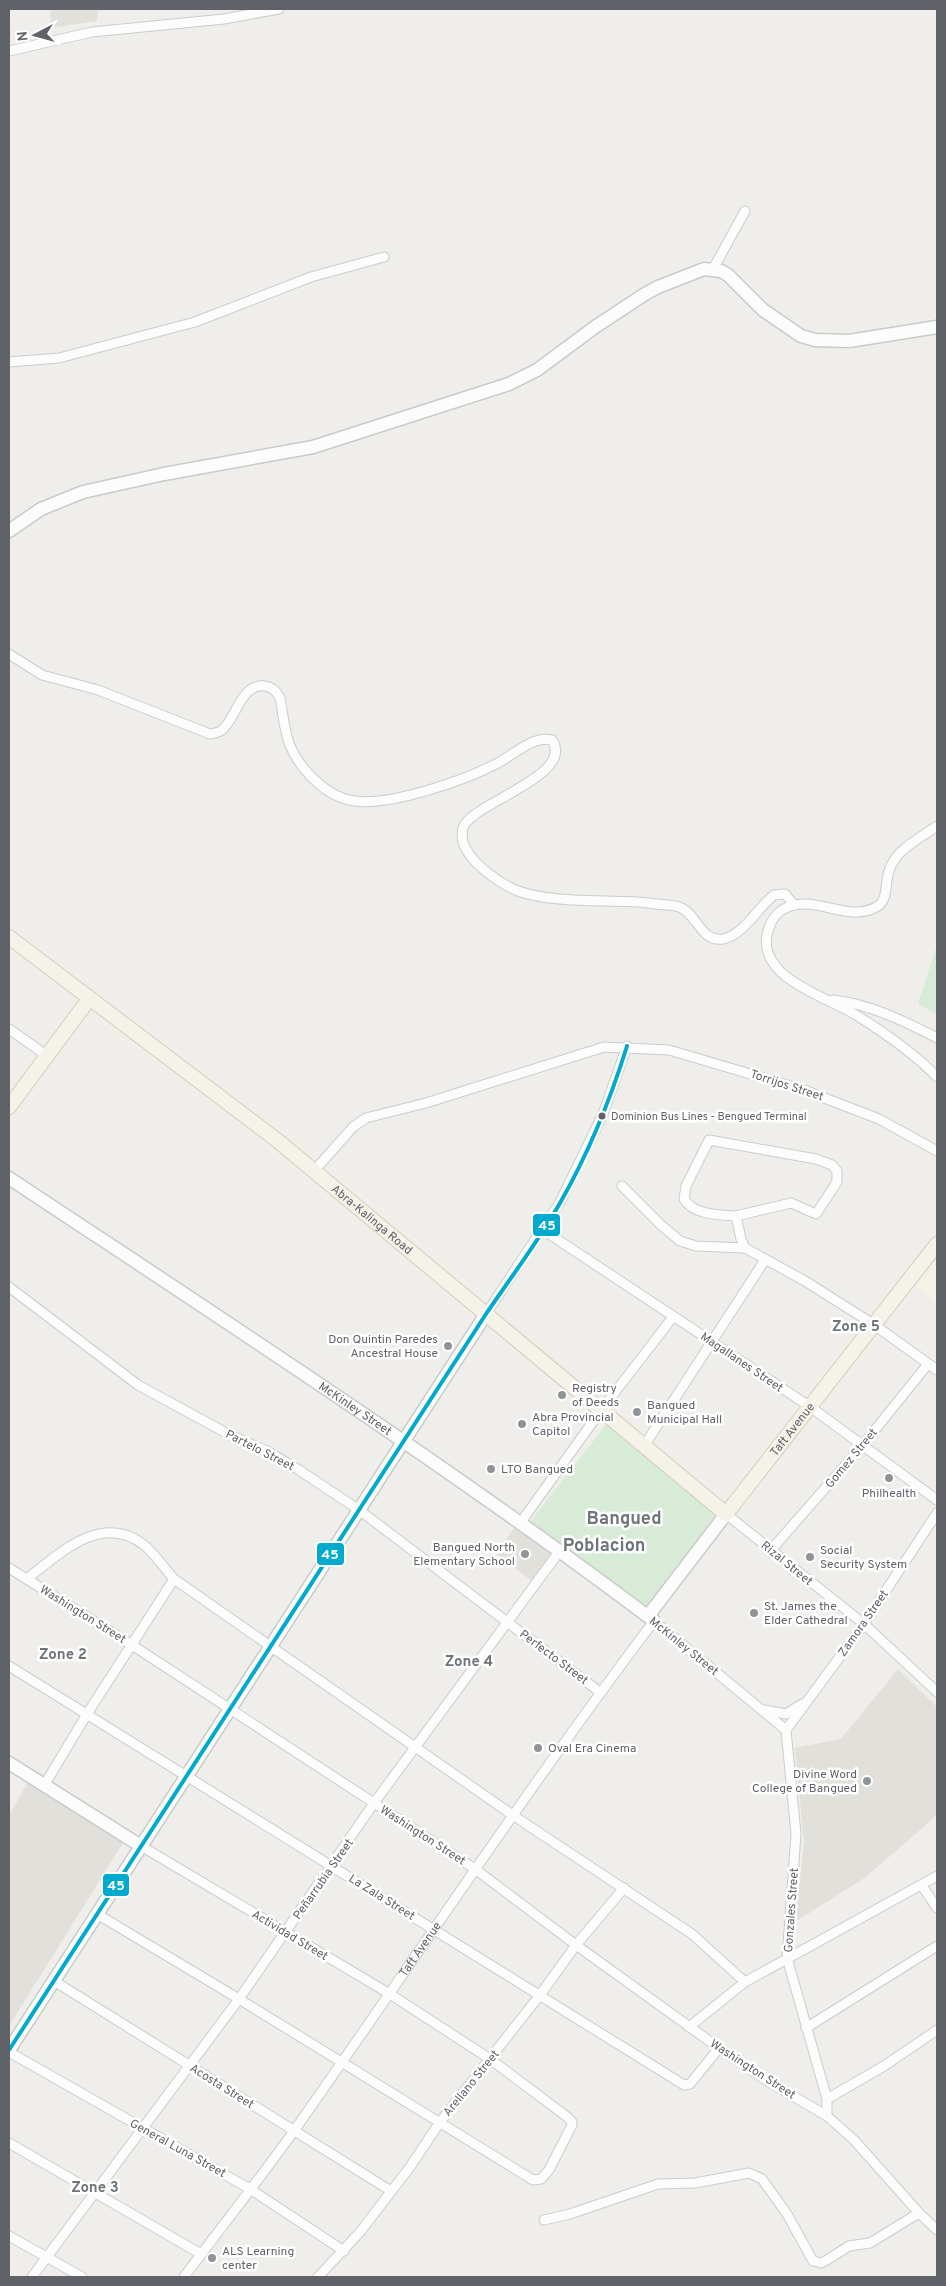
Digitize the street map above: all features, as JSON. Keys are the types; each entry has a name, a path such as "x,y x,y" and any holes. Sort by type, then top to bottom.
{"main road":[{"name":"Abra-Kalinga Road","path":"9,937 314,1171 726,1514"},
{"path":"9,1107 88,999"},
{"name":"Taft Avenue","path":"726,1514 808,1406 937,1244"}],"street":[{"path":"9,51 92,32 224,19 280,9"},
{"path":"713,269 745,211"},
{"path":"9,362 59,358 195,322 311,277 384,257"},
{"path":"9,531 41,509 83,492 171,473 313,447 509,384 537,370 595,327 645,294 697,271 713,269 728,275 752,302 801,336 815,340 849,341 937,327"},
{"path":"9,654 42,675 98,690 210,734 218,733 224,728 245,695 252,689 258,686 270,688 280,698 289,743 298,760 326,789 354,801 372,801 407,795 455,782 482,771 533,742 541,739 552,740 556,750 555,758 545,772 482,809 464,824 461,833 464,845 470,855 504,885 534,895 639,902 679,907 688,912 706,934 713,938 722,939 738,931 774,894 785,894 794,905"},
{"path":"937,826 896,856 888,873 883,901 878,906 857,912 807,902 794,905 774,917 769,927 767,949 770,958 789,980 855,1014 899,1043 937,1076"},
{"path":"826,999 852,1002 888,1015 937,1038"},
{"path":"9,1030 46,1055"},
{"path":"9,2051 486,1314 543,1230 560,1202 603,1114 627,1046"},
{"name":"Torrijos Street","path":"314,1171 354,1127 366,1118 426,1103 591,1050 604,1047 627,1046 669,1050 801,1089 879,1119 937,1151"},
{"path":"709,1140 816,1159 832,1165 837,1171 837,1182 816,1214 791,1203 736,1216 716,1215 695,1209 684,1199 686,1186 709,1140"},
{"name":"McKinley Street","path":"9,1178 327,1389 521,1522 651,1619 786,1730"},
{"path":"622,1186 680,1241 696,1246 745,1248"},
{"path":"736,1216 740,1240 745,1248 804,1281 873,1324 937,1370"},
{"name":"Magallanes Street","path":"543,1230 808,1406 937,1500"},
{"path":"644,1446 765,1260"},
{"name":"Partelo Street","path":"9,1287 138,1385 230,1435 269,1452 300,1470 359,1510 507,1621"},
{"path":"521,1522 602,1409 673,1317"},
{"name":"Gomez Street","path":"771,1550 862,1446 928,1364"},
{"name":"Zamora Street","path":"786,1730 864,1624 937,1513"},
{"name":"Rizal Street","path":"726,1514 864,1624 937,1692"},
{"name":"Taft Avenue","path":"184,2277 294,2130 475,1869 726,1514"},
{"path":"27,1579 66,1548 96,1533 121,1533 146,1546 174,1579 514,1816 692,1934 745,1982"},
{"name":"Peñarrubia Street","path":"32,2277 239,1999 374,1803 507,1621 560,1552"},
{"name":"Washington Street","path":"9,1568 132,1645 475,1869 576,1945 719,2048 766,2080 827,2116 854,2140 919,2213 937,2230"},
{"path":"45,1784 87,1714 174,1579"},
{"name":"Perfecto Street","path":"507,1621 600,1692"},
{"name":"La Zala Street","path":"9,1666 684,2085 690,2084 719,2048"},
{"path":"761,1709 786,1714 807,1700"},
{"name":"Gonzales Street","path":"786,1730 796,1834 787,1958 827,2099 827,2116"},
{"name":"Actividad Street","path":"9,1763 141,1846 390,1994 490,2059 566,2116 572,2122 572,2125 549,2170 542,2179 535,2181 440,2122"},
{"path":"690,2027 745,1982 922,1886 937,1876"},
{"path":"922,1886 937,1908"},
{"name":"Arellano Street","path":"318,2277 344,2251 410,2167 440,2122 540,1995 576,1945 624,1888"},
{"path":"97,1914 440,2122"},
{"path":"806,2028 937,1946"},
{"name":"Acosta Street","path":"54,1981 391,2191"},
{"path":"827,2099 884,2066 937,2030"},
{"name":"General Luna Street","path":"9,2051 143,2129 250,2188 344,2251"},
{"path":"9,2143 97,2192 201,2254"},
{"path":"544,2220 570,2214 658,2184 695,2183 749,2173 762,2179 787,2214 813,2262 821,2262 849,2246 870,2243 919,2213"},
{"path":"9,2236 82,2277"}],"shaded area":[{"path":"51,9 98,9 97,21 50,28"},
{"path":"937,1262 937,1304 918,1287"},
{"name":"Bangued North Elementary School","path":"515,1527 553,1555 533,1582 496,1553"},
{"name":"Divine Word College of Bangued","path":"898,1669 937,1707 937,1815 866,1877 795,1922 804,1844 795,1748 841,1739"},
{"path":"30,1778 123,1843 9,2026 9,1816"}],"green space":[{"path":"937,945 937,1014 918,1004"},
{"path":"608,1422 717,1513 646,1609 527,1526"}],"transit line":[{"name":"45","path":"9,2050 486,1314 552,1217 580,1166 598,1127 627,1046"}],"place":[{"name":"Dominion Bus Lines - Bengued Terminal","path":"602,1116"},
{"name":"Don Quintin Paredes Ancestral House","path":"448,1346"},
{"name":"Registry of Deeds","path":"562,1395"},
{"name":"Bangued Municipal Hall","path":"637,1412"},
{"name":"Abra Provincial Capitol","path":"522,1424"},
{"name":"LTO Bangued","path":"491,1469"},
{"name":"Philhealth","path":"889,1478"},
{"name":"Bangued North Elementary School","path":"525,1554"},
{"name":"Social Security System","path":"810,1557"},
{"name":"St. James the Elder Cathedral","path":"754,1613"},
{"name":"Oval Era Cinema","path":"538,1748"},
{"name":"Divine Word College of Bangued","path":"867,1781"},
{"name":"ALS Learning center","path":"212,2258"}],"district":[{"name":"Zone 5","path":"856,1326"},
{"name":"Bangued","path":"624,1518"},
{"name":"Poblacion","path":"604,1545"},
{"name":"Zone 2","path":"63,1654"},
{"name":"Zone 4","path":"469,1661"},
{"name":"Zone 3","path":"95,2187"}]}
